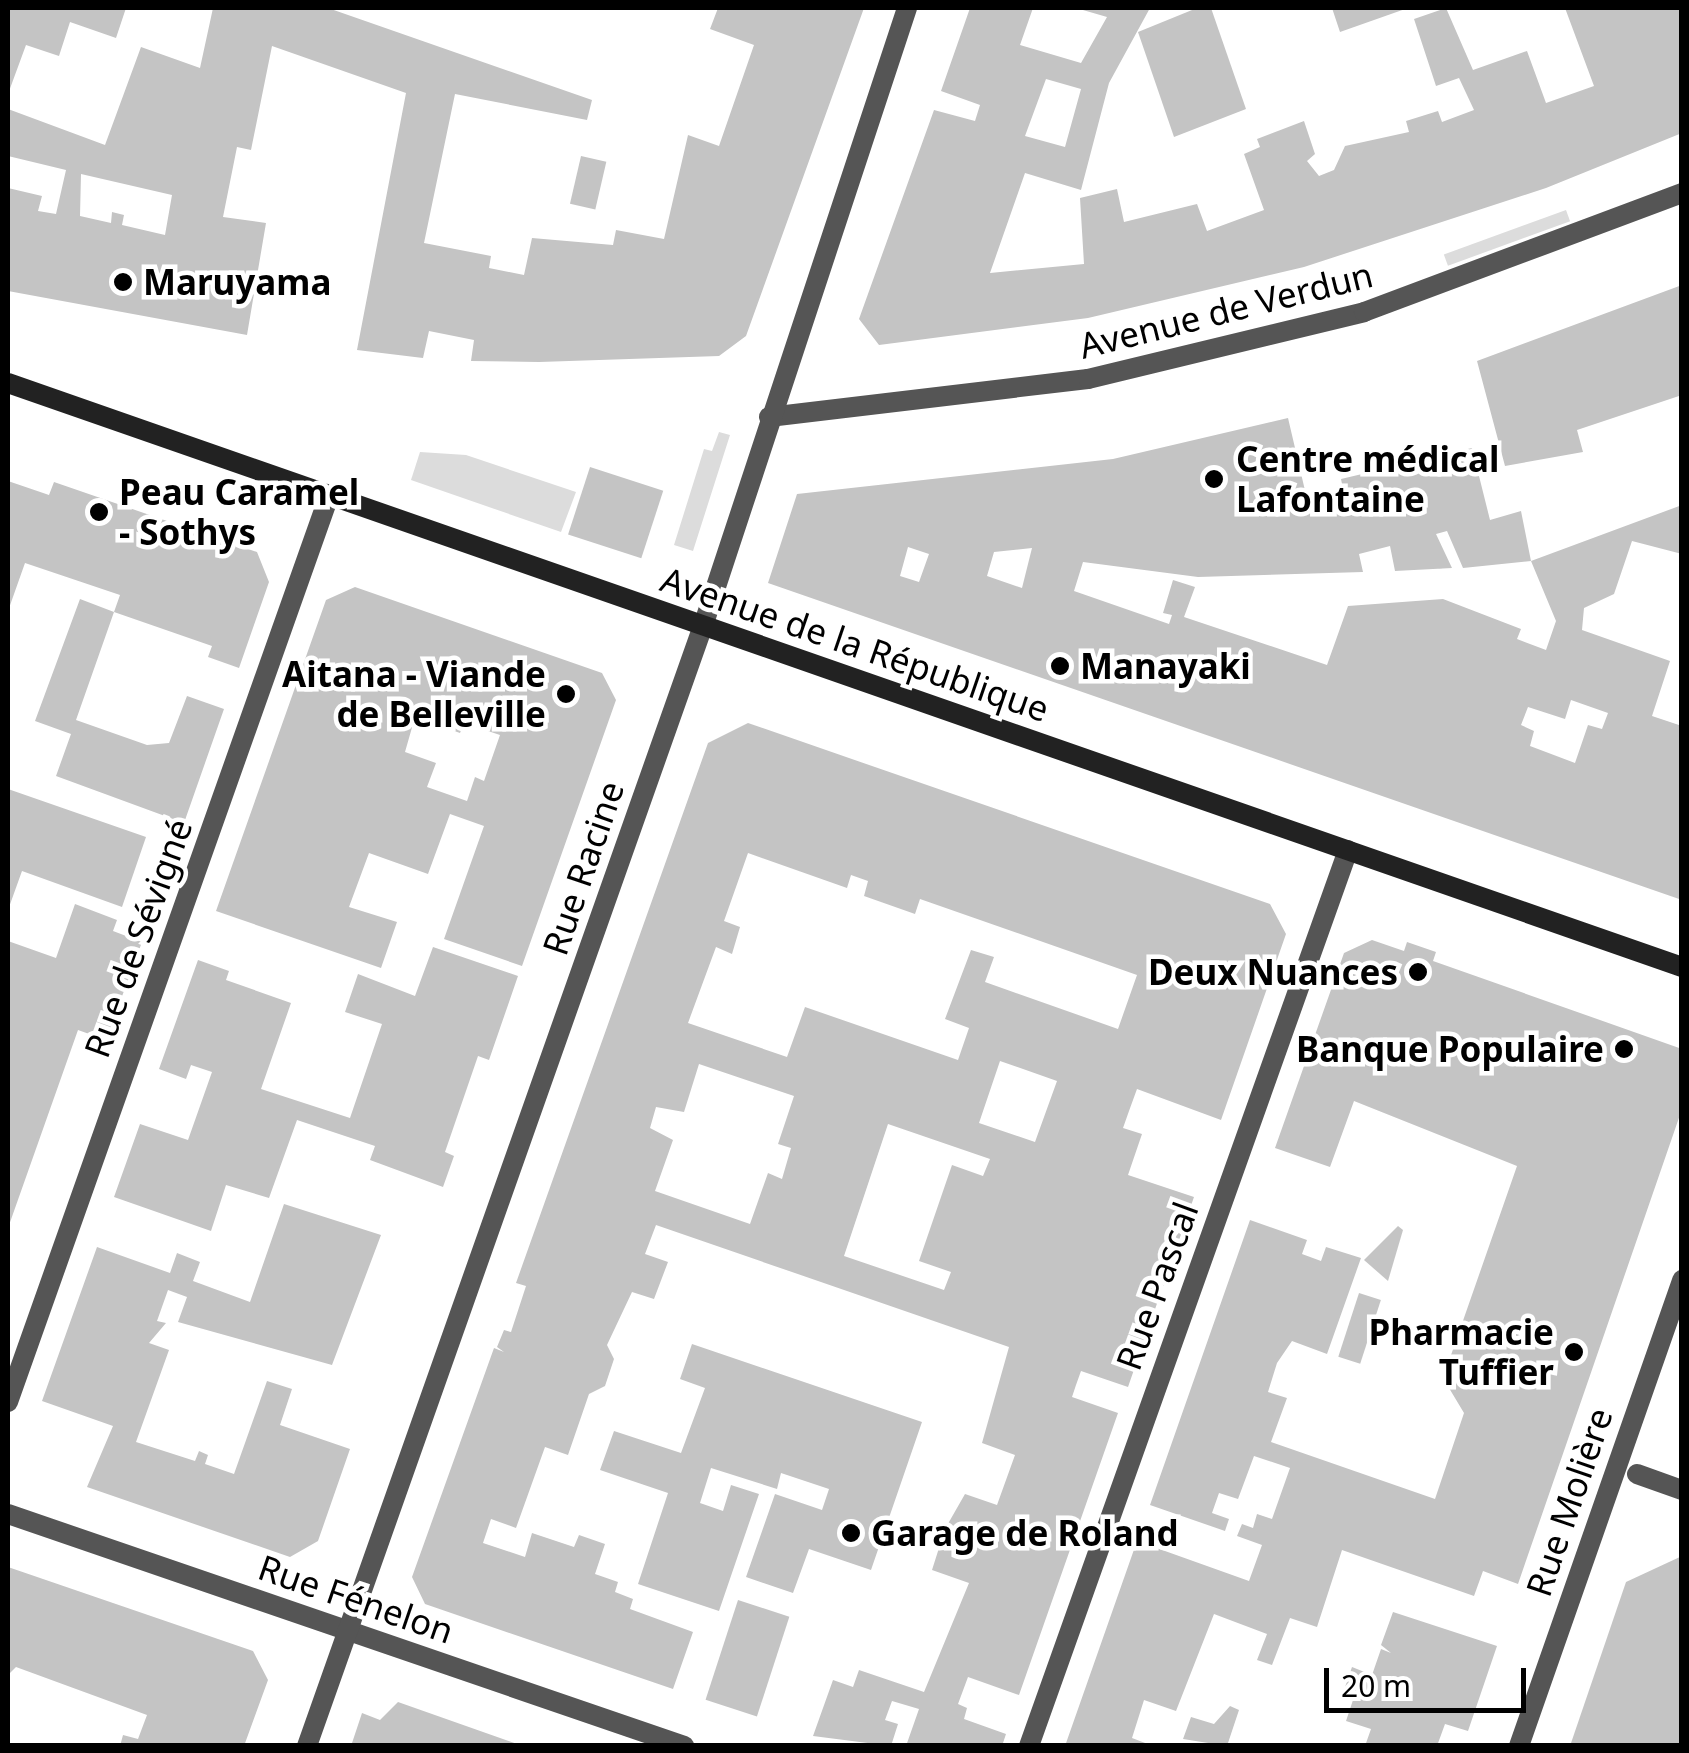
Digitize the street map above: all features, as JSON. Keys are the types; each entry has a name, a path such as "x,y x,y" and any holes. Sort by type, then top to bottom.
{"main road":[{"name":"Avenue de la République","path":"8,383 1682,967"}],"street":[{"name":"Rue Racine","path":"308,1746 703,626 907,8"},
{"name":"Avenue de Verdun","path":"769,417 1088,380 1364,312 1682,192"},
{"name":"Rue de Sévigné","path":"8,1402 328,496"},
{"name":"Rue Pascal","path":"1029,1746 1348,850"},
{"name":"Rue Molière","path":"1518,1746 1682,1280"},
{"path":"1638,1474 1682,1490"},
{"name":"Rue Fénelon","path":"8,1514 684,1746"}],"shaded area":[{"path":"1566,210 1570,221 1448,266 1444,254"},
{"path":"719,432 730,435 693,551 674,545 704,449 712,451"},
{"path":"420,452 466,455 576,492 561,532 411,480"}],"building":[{"path":"8,8 126,8 116,38 70,22 59,56 26,45 8,94"},
{"path":"213,8 328,8 592,100 587,120 455,94 424,243 491,256 489,268 524,275 532,238 613,245 616,230 664,239 688,135 719,146 754,45 710,29 718,8 864,8 746,336 719,356 471,361 474,340 429,331 423,358 357,350 406,93 272,46 251,150 237,147 223,217 266,223 247,335 8,291 8,188 42,196 38,211 56,214 66,170 8,156 8,109 105,145 141,47 200,68","holes":["81,174 172,195 165,235 122,225 124,215 112,212 111,223 80,216"]},
{"path":"970,8 1033,8 1020,45 1081,63 1107,17 1076,8 1150,8 1109,83 1081,190 1025,173 990,273 1084,264 1080,198 1117,189 1124,222 1197,204 1207,231 1264,210 1244,154 1260,147 1257,139 1304,121 1315,154 1307,161 1319,176 1334,170 1345,146 1409,132 1406,121 1438,111 1442,122 1474,110 1459,78 1436,86 1414,19 1446,8 1473,70 1527,51 1546,103 1594,86 1565,8 1682,8 1682,133 1546,188 1304,267 1088,318 879,345 859,319 934,110 975,121 980,105 941,91","holes":["1046,79 1081,89 1065,147 1025,136"]},
{"path":"1197,8 1211,8 1246,109 1174,137 1138,32"},
{"path":"1332,8 1408,8 1340,32"},
{"path":"581,156 606,162 595,210 570,204"},
{"path":"1682,285 1682,395 1577,430 1583,452 1505,466 1477,361"},
{"path":"1288,418 1307,499 1343,489 1341,479 1472,448 1490,520 1521,511 1531,561 1682,505 1682,554 1632,541 1614,594 1584,608 1582,630 1670,661 1652,716 1682,726 1682,900 768,583 797,494 1113,459","holes":["1447,531 1463,568 1531,561 1556,621 1546,650 1517,639 1521,629 1443,599 1348,606 1327,665 1184,617 1195,587 1173,580 1163,613 1172,615 1169,624 1074,591 1083,562 1198,577 1363,572 1359,554 1390,546 1395,571 1452,568 1436,534","908,547 929,554 919,582 900,576","1032,548 1022,588 987,576 994,552","1571,700 1608,713 1602,729 1588,725 1575,763 1530,746 1534,731 1521,725 1528,707 1565,719"]},
{"path":"590,467 663,491 641,558 568,535"},
{"path":"8,481 49,495 54,482 257,552 269,582 239,668 208,657 212,646 114,612 120,595 25,563 8,611"},
{"path":"355,587 602,673 616,700 522,966 444,939 484,826 450,814 428,874 369,853 349,907 397,922 381,968 216,911 326,600","holes":["415,717 460,733 464,723 500,735 484,781 475,777 467,801 427,787 436,763 405,752"]},
{"path":"80,599 114,612 76,720 147,745 169,743 187,696 224,709 184,823 56,776 71,734 35,721"},
{"path":"748,723 1270,904 1286,934 1221,1120 1137,1089 1123,1128 1142,1134 1128,1175 1194,1197 1128,1387 1081,1371 1076,1385 1072,1397 1118,1413 1019,1695 968,1677 958,1704 967,1708 964,1719 1006,1734 1002,1746 906,1746 919,1709 892,1701 885,1720 898,1724 891,1746 813,1736 833,1680 853,1687 859,1670 924,1692 969,1583 932,1570 945,1529 965,1494 997,1505 1015,1455 982,1443 1009,1347 656,1225 645,1254 668,1262 654,1299 632,1292 607,1345 614,1359 605,1386 589,1394 568,1455 545,1447 516,1528 491,1519 483,1543 525,1557 532,1533 574,1547 579,1535 605,1544 595,1574 618,1582 615,1592 633,1599 630,1609 693,1632 673,1689 425,1604 412,1577 494,1348 504,1352 497,1347 504,1330 511,1332 526,1286 516,1283 708,743","holes":["748,853 847,888 851,875 868,881 864,896 915,914 920,899 1137,975 1118,1029 985,982 994,957 971,950 945,1019 969,1028 958,1060 805,1007 787,1057 688,1023 716,947 732,954 740,927 724,921","1000,1061 1057,1081 1035,1142 979,1123","699,1064 794,1096 778,1144 791,1148 782,1179 768,1173 750,1224 655,1191 673,1140 650,1128 656,1107 684,1112","888,1124 990,1159 983,1176 952,1165 919,1261 951,1272 944,1290 844,1256"]},
{"path":"8,789 146,837 122,907 22,871 8,910"},
{"path":"75,904 117,920 113,931 142,942 106,1040 78,1030 8,1228 8,941 56,958"},
{"path":"1372,940 1404,951 1407,942 1436,952 1433,961 1682,1049 1682,1109 1518,1584 1483,1571 1474,1596 1342,1550 1317,1627 1290,1618 1272,1665 1257,1660 1267,1634 1214,1614 1176,1711 1144,1700 1132,1738 1153,1746 1065,1746 1137,1541 1249,1581 1262,1545 1237,1536 1242,1524 1253,1528 1257,1514 1272,1519 1290,1468 1254,1456 1238,1499 1219,1493 1212,1513 1229,1519 1225,1531 1150,1505 1250,1220 1307,1240 1302,1254 1321,1261 1326,1247 1361,1258 1327,1354 1292,1341 1277,1363 1268,1392 1287,1398 1271,1442 1435,1499 1464,1413 1443,1378 1517,1166 1354,1101 1330,1167 1275,1148 1344,953"},
{"path":"433,947 518,976 489,1060 478,1056 445,1152 454,1156 443,1187 370,1160 375,1146 297,1120 269,1198 226,1185 211,1231 114,1197 140,1124 188,1140 212,1072 191,1065 186,1079 159,1069 198,960 229,971 226,980 291,1003 261,1089 350,1118 382,1024 345,1012 358,974 415,996"},
{"path":"284,1204 381,1235 332,1365 178,1322 187,1297 168,1290 157,1321 166,1323 149,1343 169,1350 136,1442 195,1461 199,1451 208,1455 205,1464 234,1474 267,1381 292,1389 280,1425 350,1449 318,1541 290,1557 87,1487 113,1426 42,1401 97,1247 170,1273 177,1253 200,1262 193,1281 250,1302"},
{"path":"1398,1226 1403,1230 1388,1281 1364,1260"},
{"path":"1359,1293 1381,1300 1360,1364 1338,1357"},
{"path":"692,1344 922,1422 871,1570 809,1549 793,1593 746,1577 775,1494 822,1510 829,1489 781,1473 777,1489 711,1468 700,1503 723,1511 731,1485 759,1494 719,1611 638,1584 668,1493 600,1470 614,1431 681,1453 705,1388 680,1379"},
{"path":"1682,1556 1682,1746 1570,1746 1626,1582"},
{"path":"8,1567 253,1651 268,1680 244,1746 120,1746 123,1735 138,1739 147,1715 16,1667 8,1675"},
{"path":"738,1600 789,1617 757,1717 706,1700"},
{"path":"1393,1612 1497,1646 1468,1731 1445,1724 1437,1746 1365,1746 1371,1729 1346,1721 1355,1694 1344,1690 1352,1667 1372,1675 1381,1649 1391,1653 1381,1645"},
{"path":"398,1702 520,1746 351,1746 362,1713 380,1720"},
{"path":"1230,1706 1239,1710 1227,1746 1183,1739 1191,1717 1214,1724"}],"place":[{"name":"Maruyama","path":"123,282"},
{"name":"Centre médical Lafontaine","path":"1214,479"},
{"name":"Peau Caramel - Sothys","path":"99,512"},
{"name":"Manayaki","path":"1060,666"},
{"name":"Aitana - Viande de Belleville","path":"566,694"},
{"name":"Deux Nuances","path":"1418,972"},
{"name":"Banque Populaire","path":"1624,1049"},
{"name":"Pharmacie Tuffier","path":"1574,1352"},
{"name":"Garage de Roland","path":"851,1533"}]}
